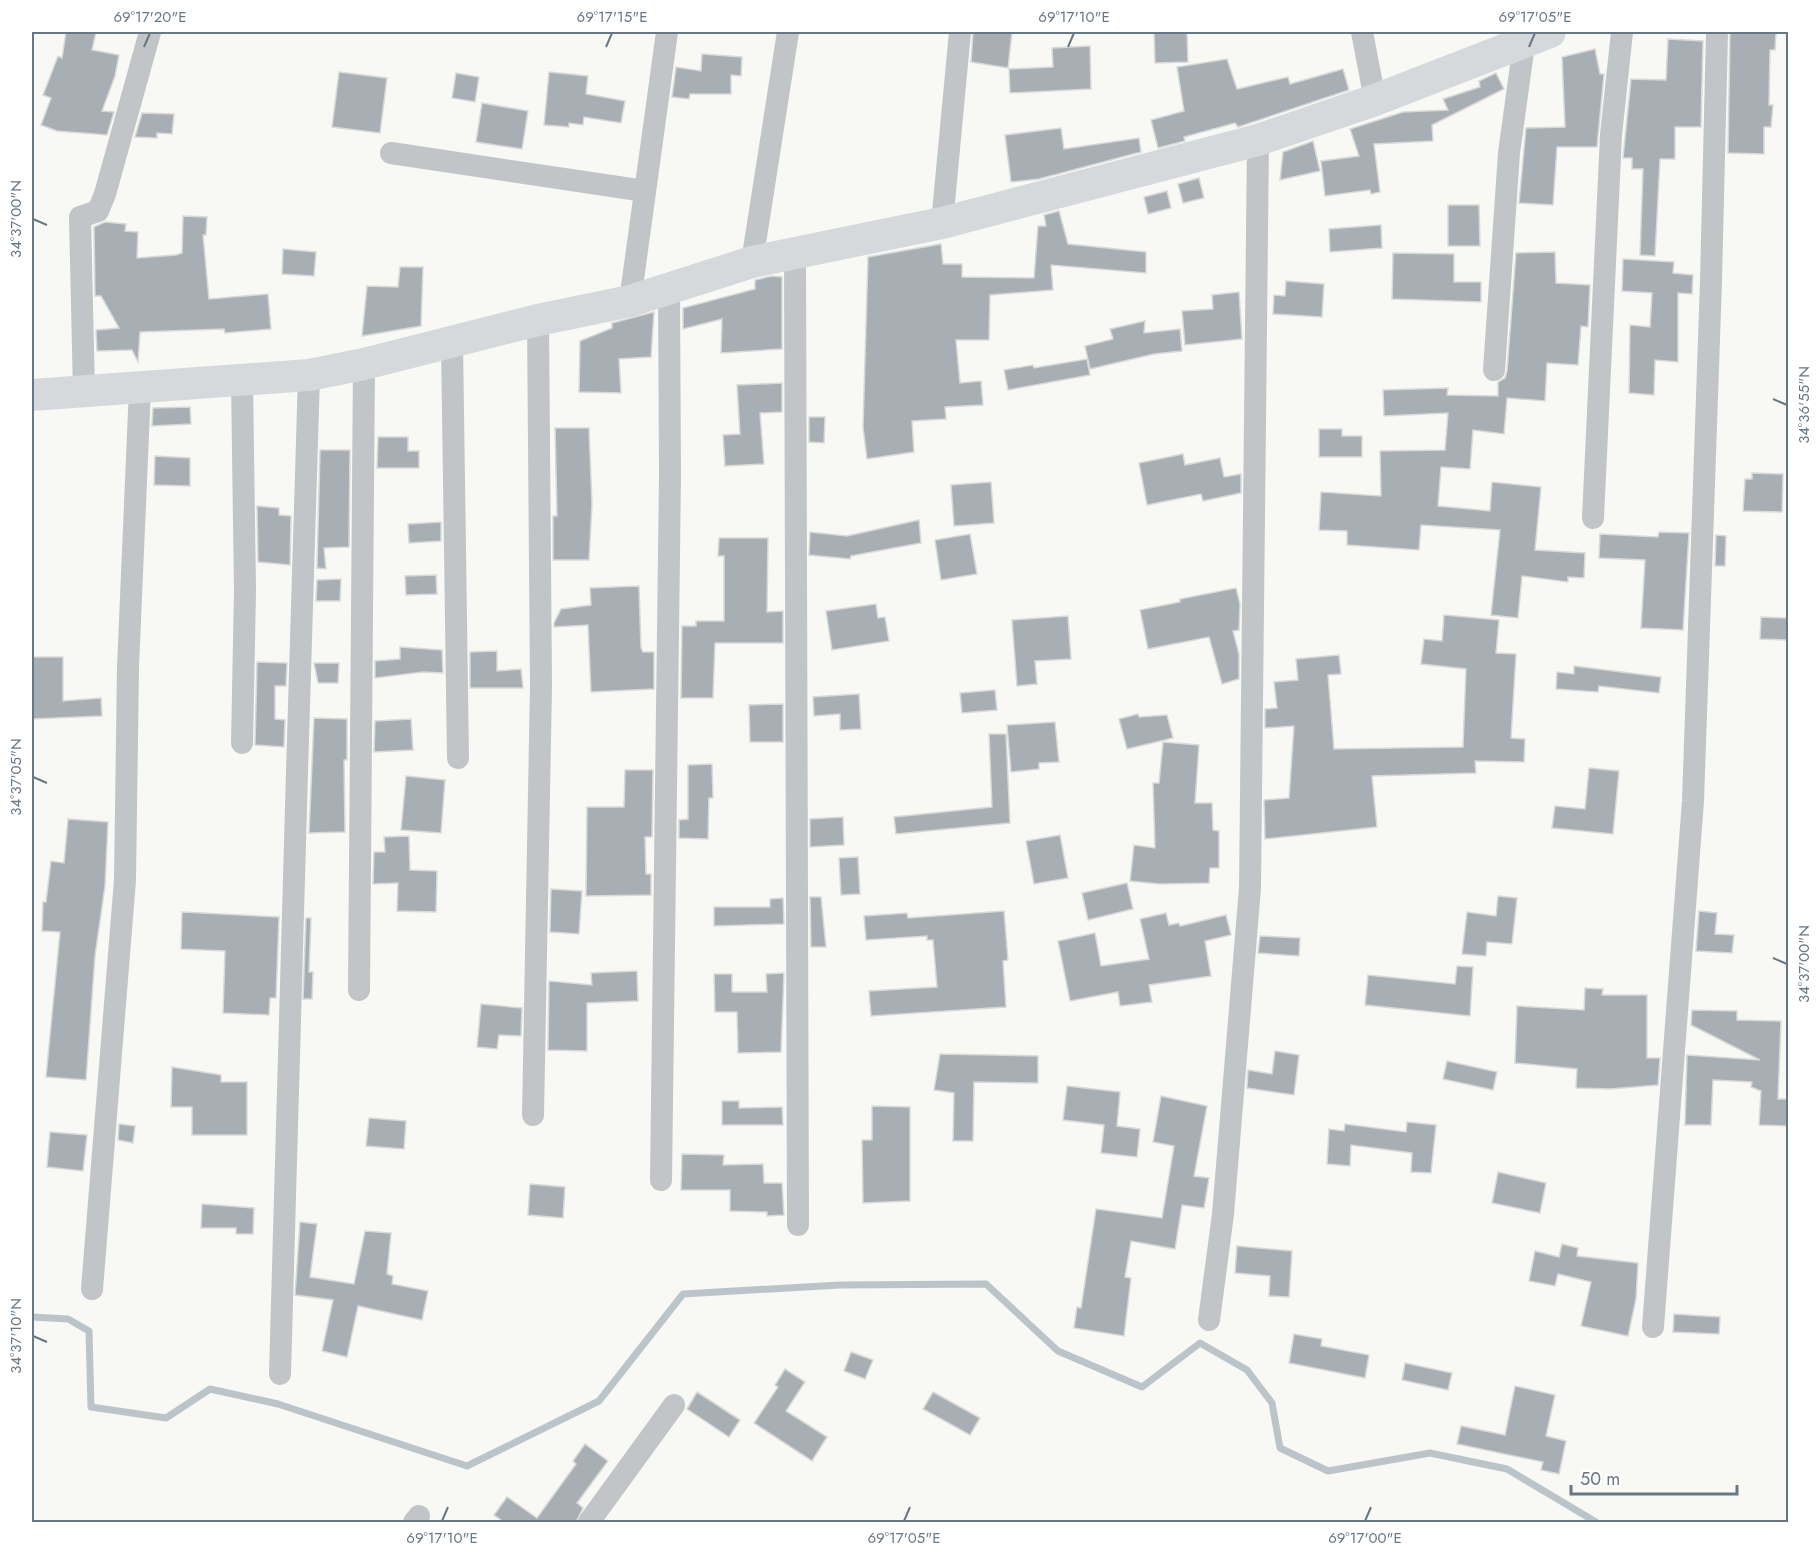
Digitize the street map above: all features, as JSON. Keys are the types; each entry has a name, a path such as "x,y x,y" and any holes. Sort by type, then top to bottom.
{"street":[{"path":"84,392 80,217 98,211 105,194 150,32"},
{"path":"630,301 667,32"},
{"path":"752,262 788,32"},
{"path":"942,223 960,32"},
{"path":"1362,32 1375,100"},
{"path":"1593,518 1611,135 1622,32"},
{"path":"1653,1327 1693,801 1712,281 1717,32"},
{"path":"32,395 309,375 452,343 538,320 630,301 752,262 942,223 1258,140 1375,100 1537,38"},
{"path":"1494,370 1509,153 1537,38"},
{"path":"1209,1320 1223,1214 1250,888 1258,140"},
{"path":"390,153 645,191"},
{"path":"795,254 798,1225"},
{"path":"662,1180 670,475 669,290"},
{"path":"533,1115 542,686 538,320"},
{"path":"452,343 458,758"},
{"path":"359,990 364,364"},
{"path":"280,1374 287,1040 299,760 309,375"},
{"path":"242,379 245,591 242,743"},
{"path":"92,1289 125,880 128,667 140,388"},
{"path":"589,1522 674,1405"}],"building":[{"path":"66,32 96,32 92,50 119,55 115,76 102,111 114,112 107,135 57,131 41,125 51,98 43,95 58,56 62,58"},
{"path":"973,32 1012,32 1008,68 971,62"},
{"path":"1154,32 1187,32 1188,62 1155,63"},
{"path":"1730,32 1776,32 1775,50 1770,50 1769,105 1773,105 1771,127 1764,127 1764,154 1728,153"},
{"path":"1668,39 1703,41 1701,127 1675,127 1675,159 1660,159 1655,256 1640,255 1643,169 1632,169 1632,158 1623,158 1631,79 1666,80"},
{"path":"1090,46 1091,89 1010,93 1009,69 1053,67 1052,48"},
{"path":"1595,49 1600,74 1604,74 1597,147 1557,147 1553,205 1519,203 1526,128 1565,127 1562,57"},
{"path":"702,54 742,57 741,76 731,75 731,94 690,94 689,99 672,97 676,67 701,71"},
{"path":"1227,59 1237,89 1288,77 1290,84 1343,69 1349,90 1238,127 1235,123 1184,137 1185,141 1158,148 1151,120 1184,111 1177,67"},
{"path":"339,72 387,78 380,133 332,127"},
{"path":"549,72 588,76 586,94 625,101 621,123 584,117 583,125 569,123 569,127 544,125"},
{"path":"456,73 479,77 475,102 452,98"},
{"path":"1496,73 1504,89 1432,125 1433,141 1374,144 1380,192 1371,194 1370,190 1325,196 1321,161 1359,156 1350,129 1403,112 1448,110 1443,99 1480,87 1479,81"},
{"path":"482,103 528,111 522,149 476,142"},
{"path":"142,113 174,114 172,134 157,133 157,138 135,137"},
{"path":"1061,128 1064,149 1139,138 1141,152 1039,179 1011,182 1005,135"},
{"path":"1313,141 1320,171 1280,180 1283,152"},
{"path":"1199,178 1204,198 1183,203 1178,184"},
{"path":"1167,191 1171,208 1148,214 1144,197"},
{"path":"1448,205 1479,205 1480,246 1448,246"},
{"path":"1059,211 1068,244 1146,252 1146,273 1051,265 1053,290 990,295 989,340 956,340 960,383 981,381 983,405 945,407 946,419 912,421 914,452 867,459 863,427 868,257 941,244 943,264 962,264 962,277 1034,278 1038,226 1046,226 1044,215"},
{"path":"183,216 207,217 206,235 203,235 209,299 268,294 271,329 225,333 224,329 140,332 138,362 132,350 97,351 96,330 119,328 101,296 95,296 94,227 105,222 126,224 125,231 138,232 137,258 176,255 182,253"},
{"path":"1381,225 1382,248 1330,252 1329,229"},
{"path":"283,249 316,252 314,276 282,274"},
{"path":"1555,252 1556,283 1590,285 1588,327 1581,326 1578,365 1547,363 1545,401 1507,398 1504,434 1473,430 1470,469 1441,467 1438,506 1490,511 1492,482 1541,487 1535,550 1585,553 1584,578 1568,577 1568,582 1522,576 1518,618 1491,615 1500,530 1421,525 1419,550 1347,545 1347,531 1319,530 1321,492 1381,496 1380,451 1445,450 1448,413 1384,416 1383,390 1448,388 1447,395 1498,396 1498,382 1505,378 1507,371 1516,253"},
{"path":"1393,253 1454,254 1454,282 1481,282 1481,302 1392,299"},
{"path":"1623,259 1674,262 1673,273 1693,275 1692,294 1678,293 1678,362 1655,360 1654,395 1629,393 1630,325 1650,327 1652,293 1622,291"},
{"path":"400,267 423,267 421,326 362,336 367,286 398,287"},
{"path":"772,276 782,277 782,349 721,353 722,319 683,329 683,308 755,289 755,280"},
{"path":"1286,281 1324,284 1322,317 1273,314 1274,295 1285,296"},
{"path":"1239,292 1242,339 1185,345 1182,311 1213,309 1212,295"},
{"path":"654,312 651,357 619,359 621,393 579,392 580,341 612,328 612,323"},
{"path":"1145,321 1144,333 1180,329 1182,351 1154,354 1090,369 1085,346 1113,339 1110,329"},
{"path":"1087,359 1090,375 1008,390 1004,370 1033,365 1034,368"},
{"path":"782,383 782,412 760,413 764,464 725,466 723,435 740,434 737,385"},
{"path":"190,407 191,424 152,426 153,408"},
{"path":"809,417 825,417 824,443 809,442"},
{"path":"555,428 589,428 592,504 589,560 553,560 553,516 557,516"},
{"path":"1319,429 1342,429 1342,436 1362,436 1362,457 1319,457"},
{"path":"378,437 408,437 408,451 419,451 419,468 377,468"},
{"path":"320,450 350,450 349,547 324,548 326,569 317,568"},
{"path":"1183,454 1185,465 1220,458 1224,477 1241,474 1241,493 1203,501 1201,494 1147,505 1139,463"},
{"path":"155,456 190,458 190,486 154,485"},
{"path":"1752,473 1783,474 1782,512 1743,511 1745,479 1752,479"},
{"path":"991,482 994,523 954,526 951,485"},
{"path":"257,506 279,508 279,515 291,516 290,565 258,562"},
{"path":"919,520 921,543 851,556 850,559 809,555 810,532 847,536"},
{"path":"441,522 441,541 409,543 408,524"},
{"path":"1659,532 1689,533 1683,630 1641,628 1645,560 1599,558 1600,534 1658,537"},
{"path":"970,534 977,574 941,580 935,540"},
{"path":"1716,535 1726,536 1725,566 1715,566"},
{"path":"719,538 768,538 767,612 783,611 783,643 715,643 713,698 681,698 682,626 696,626 696,621 724,621 724,556 718,556"},
{"path":"436,575 437,594 406,595 405,576"},
{"path":"341,579 340,601 316,601 317,580"},
{"path":"639,586 641,648 643,652 654,652 654,689 591,692 588,625 554,627 554,623 561,609 591,605 590,588"},
{"path":"1236,588 1240,604 1239,630 1233,631 1239,654 1239,679 1222,684 1209,637 1148,649 1140,610"},
{"path":"876,604 878,618 885,617 889,641 832,650 826,611"},
{"path":"1444,615 1499,620 1496,653 1516,654 1511,738 1525,739 1524,762 1475,761 1476,773 1372,776 1377,827 1265,839 1264,800 1289,798 1294,726 1265,728 1265,709 1277,708 1274,682 1298,680 1296,659 1339,655 1341,674 1328,675 1334,749 1463,747 1466,669 1421,664 1424,639 1442,641"},
{"path":"1068,616 1071,659 1035,661 1037,684 1017,686 1012,620"},
{"path":"1761,617 1788,618 1788,640 1760,639"},
{"path":"400,647 442,650 443,673 423,672 375,678 375,661 400,659"},
{"path":"497,651 497,671 521,669 523,688 470,688 470,652"},
{"path":"32,657 63,657 63,701 101,698 102,716 32,719"},
{"path":"257,662 287,663 286,686 275,686 275,719 285,720 284,747 255,745"},
{"path":"314,663 339,663 338,683 318,683"},
{"path":"1574,666 1661,677 1659,693 1599,686 1598,692 1556,689 1557,672 1574,674"},
{"path":"995,690 997,710 962,713 960,693"},
{"path":"859,694 861,729 840,730 840,714 814,716 813,697"},
{"path":"783,704 783,742 750,742 749,705"},
{"path":"1138,714 1139,717 1167,715 1173,738 1127,749 1119,719"},
{"path":"314,718 347,719 347,760 344,760 345,832 309,833"},
{"path":"411,719 413,750 374,752 375,721"},
{"path":"1055,722 1059,762 1039,763 1039,769 1011,772 1007,725"},
{"path":"989,734 1006,734 1010,823 896,834 894,817 992,807"},
{"path":"1163,742 1199,745 1195,803 1212,803 1213,830 1219,831 1219,868 1210,868 1209,883 1159,884 1130,881 1134,845 1155,848 1153,783 1159,783"},
{"path":"712,764 713,798 709,798 708,839 679,838 679,820 688,819 688,765"},
{"path":"1589,768 1619,771 1613,834 1552,828 1555,806 1585,809"},
{"path":"625,770 653,770 652,837 645,837 646,874 651,874 651,895 586,896 587,807 624,807"},
{"path":"406,776 445,780 441,833 401,830"},
{"path":"843,817 844,845 810,847 810,819"},
{"path":"68,819 108,822 105,886 95,956 86,1080 46,1077 60,932 42,931 43,902 46,902 51,861 64,863"},
{"path":"1060,835 1068,878 1034,884 1026,841"},
{"path":"409,836 410,870 437,871 436,912 397,911 398,883 373,884 374,852 385,852 384,837"},
{"path":"858,857 860,894 841,895 839,858"},
{"path":"1127,883 1133,909 1088,920 1082,893"},
{"path":"551,889 582,891 579,934 550,932"},
{"path":"1498,896 1517,898 1512,944 1487,942 1486,956 1462,954 1467,912 1496,916"},
{"path":"810,897 821,897 826,947 811,947"},
{"path":"783,898 784,924 714,926 714,907 770,907 770,899"},
{"path":"1004,911 1008,960 1003,961 1006,1007 871,1016 869,991 937,987 933,940 927,940 927,936 866,940 864,916 907,913 908,918"},
{"path":"1699,911 1717,913 1715,934 1734,935 1732,953 1696,951"},
{"path":"182,912 279,917 276,998 270,998 269,1015 223,1013 225,951 181,949"},
{"path":"1166,913 1169,925 1179,923 1180,926 1226,915 1231,935 1205,941 1211,976 1149,985 1152,1002 1120,1006 1118,992 1070,1001 1058,941 1095,933 1101,966 1149,959 1140,919"},
{"path":"306,918 311,918 309,972 313,972 312,999 303,999"},
{"path":"1260,936 1300,938 1299,956 1258,953"},
{"path":"1457,966 1473,967 1470,1016 1365,1005 1368,975 1455,984"},
{"path":"637,971 638,1001 587,1003 587,1051 548,1050 549,981 592,985 591,973"},
{"path":"784,973 781,1052 738,1053 737,1012 715,1012 714,974 732,974 732,992 767,992 766,974"},
{"path":"1585,988 1603,989 1602,995 1647,995 1647,1058 1660,1058 1658,1085 1610,1089 1576,1088 1577,1069 1515,1063 1517,1006 1584,1010"},
{"path":"481,1004 522,1008 521,1036 499,1035 497,1049 477,1047"},
{"path":"1692,1010 1737,1011 1737,1020 1781,1021 1778,1099 1788,1099 1788,1126 1759,1125 1761,1091 1751,1087 1752,1082 1713,1080 1711,1125 1685,1125 1687,1055 1760,1060 1691,1025"},
{"path":"1275,1051 1299,1055 1294,1095 1247,1088 1248,1070 1272,1074"},
{"path":"940,1054 1038,1056 1038,1083 974,1082 973,1141 953,1141 954,1093 934,1090"},
{"path":"1447,1061 1497,1072 1493,1090 1443,1079"},
{"path":"172,1067 221,1075 221,1082 247,1082 247,1135 192,1135 192,1107 171,1107"},
{"path":"1067,1086 1120,1092 1117,1126 1140,1129 1137,1157 1101,1153 1104,1125 1063,1120"},
{"path":"1161,1096 1207,1106 1194,1176 1209,1178 1204,1208 1182,1205 1175,1249 1131,1241 1125,1277 1131,1278 1124,1336 1074,1328 1077,1307 1081,1308 1096,1209 1162,1218 1174,1146 1153,1142"},
{"path":"722,1101 739,1101 739,1108 782,1107 783,1125 722,1125"},
{"path":"872,1106 910,1107 910,1201 863,1203 862,1140 872,1140"},
{"path":"369,1118 406,1121 404,1149 366,1146"},
{"path":"1407,1122 1436,1125 1431,1173 1411,1172 1412,1153 1351,1145 1350,1166 1327,1164 1329,1129 1344,1131 1345,1124 1406,1132"},
{"path":"119,1124 135,1126 133,1143 118,1140"},
{"path":"50,1132 87,1135 83,1171 47,1167"},
{"path":"682,1154 724,1155 723,1165 763,1164 764,1183 782,1183 784,1215 767,1216 767,1212 730,1211 730,1190 681,1190"},
{"path":"1498,1172 1546,1183 1540,1213 1492,1203"},
{"path":"530,1184 565,1187 563,1218 528,1215"},
{"path":"202,1204 254,1208 253,1234 236,1234 236,1228 201,1228"},
{"path":"300,1222 317,1224 310,1277 354,1284 365,1231 391,1233 387,1274 393,1276 392,1284 428,1291 422,1320 358,1306 347,1357 322,1351 333,1300 295,1295"},
{"path":"1562,1244 1578,1248 1577,1256 1638,1263 1636,1299 1628,1336 1581,1326 1591,1282 1558,1274 1555,1286 1529,1281 1535,1251 1559,1257"},
{"path":"1237,1246 1292,1251 1289,1297 1269,1296 1270,1276 1235,1273"},
{"path":"1674,1314 1720,1317 1719,1334 1673,1332"},
{"path":"1294,1334 1322,1339 1321,1346 1369,1355 1365,1378 1289,1363"},
{"path":"851,1352 873,1360 865,1379 844,1371"},
{"path":"1405,1363 1452,1373 1448,1390 1402,1380"},
{"path":"785,1369 805,1382 786,1411 827,1437 812,1461 754,1423 778,1387 775,1385"},
{"path":"1515,1386 1555,1395 1546,1436 1566,1441 1559,1474 1541,1470 1543,1462 1457,1444 1461,1426 1505,1435"},
{"path":"697,1392 740,1420 729,1437 687,1409"},
{"path":"933,1392 980,1418 970,1435 923,1409"},
{"path":"585,1444 608,1461 577,1503 583,1508 576,1522 504,1522 494,1515 507,1497 537,1518 576,1464 573,1461"}],"waterway":[{"path":"32,1317 68,1319 89,1331 91,1407 166,1418 210,1389 278,1404 467,1466 599,1401 683,1294 840,1285 986,1284 1058,1351 1142,1387 1200,1343 1247,1370 1272,1403 1280,1448 1328,1471 1430,1453 1507,1469 1596,1522"}]}
